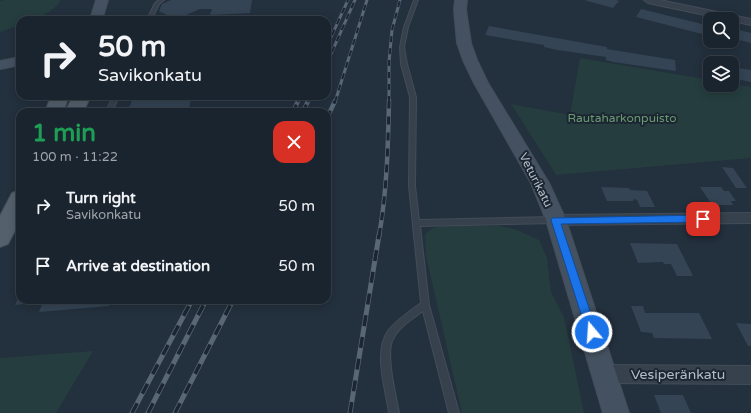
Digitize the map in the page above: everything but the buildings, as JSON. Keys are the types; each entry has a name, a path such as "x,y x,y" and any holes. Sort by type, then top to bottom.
{"main road":[{"path":"0,238 16,206"}],"street":[{"name":"Veturikatu","path":"461,0 460,10 464,43 470,60 481,83 540,183 556,220 616,413"},
{"path":"648,0 750,21"},
{"path":"89,16 97,7"},
{"path":"0,59 16,55"},
{"path":"0,65 16,62"},
{"path":"556,220 751,218"},
{"name":"Vesiperänkatu","path":"605,374 751,375"}],"lane":[{"path":"151,16 157,3 162,0"},
{"path":"416,0 406,27 402,47 404,64 413,97 412,186 425,305 454,413"},
{"path":"416,223 556,220"},
{"path":"394,413 386,364 387,342 403,322 425,305"}],"green space":[{"path":"61,0 53,9 40,16 16,16 16,26 0,32 0,1"},
{"name":"Rautaharkonpuisto","path":"580,58 703,79 703,92 739,92 739,85 751,87 751,158 556,175 511,104 570,115"},
{"path":"445,226 501,226 517,230 539,240 547,258 551,292 564,317 584,413 462,413 426,256 425,234 433,228"},
{"path":"93,351 56,413 0,413 0,358"}],"railway":[{"path":"331,37 348,0"},
{"path":"331,54 355,0"},
{"path":"335,102 367,0"},
{"path":"389,101 389,62 392,30 400,0"},
{"path":"295,108 298,101"},
{"path":"305,108 308,101"},
{"path":"331,110 335,101"},
{"path":"379,236 388,152 389,101"},
{"path":"350,413 379,235"},
{"path":"132,413 190,304"},
{"path":"148,413 204,304"},
{"path":"175,413 231,304"}],"route":[{"path":"592,332 556,220 703,219"}]}
